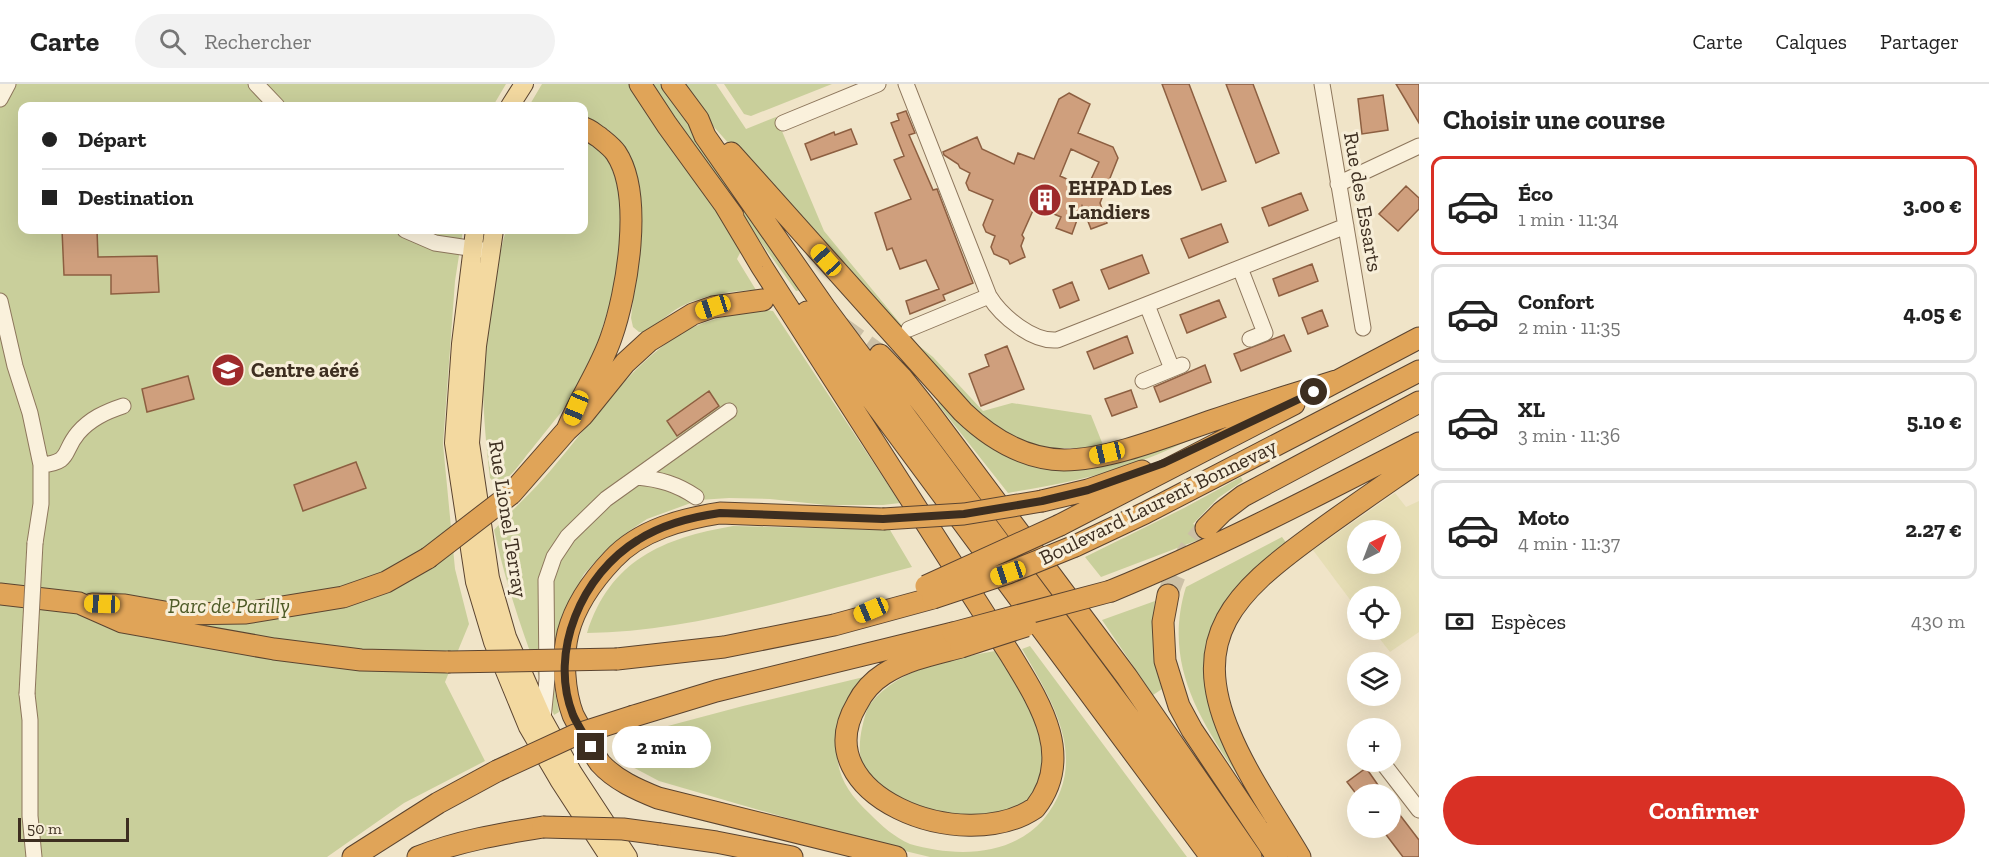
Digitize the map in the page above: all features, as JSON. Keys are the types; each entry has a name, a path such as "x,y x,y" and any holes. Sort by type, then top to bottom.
{"highway":[{"path":"640,84 724,205 797,299 1210,857"},
{"path":"672,84 698,119 963,412 997,440 1017,450 1041,457 1064,460 1091,457 1152,441 1336,381"},
{"path":"698,119 705,136 825,308 1233,857"},
{"path":"567,429 611,338 624,292 630,254 630,201 623,168 616,153 607,143 588,131"},
{"path":"724,205 1010,654 1037,699 1048,723 1052,741 1050,774 1044,795 1037,806 1016,827 992,840 970,844"},
{"path":"79,603 125,604 176,614 246,613 343,597 386,582 428,558 511,494 567,429 584,415 625,363 649,341 670,326 693,314 713,307 763,300"},
{"path":"929,592 1236,435 1419,338"},
{"path":"880,355 926,408 1127,677 1251,857"},
{"name":"Boulevard Laurent Bonnevay","path":"0,594 79,603 122,622 274,649 361,660 448,662 617,659 724,647 834,625 929,592 1008,573 1075,546 1145,513 1419,371"},
{"path":"896,857 658,798 638,791 600,763 573,714 566,688 565,658 568,633 580,603 614,558 637,540 663,526 694,517 720,513 883,519 964,514 1042,501 1088,490 1164,463 1336,381"},
{"path":"1206,528 1243,496 1419,402"},
{"path":"352,857 438,803 498,771 575,735 716,691 957,640 1112,594 1267,522 1419,443"},
{"path":"1300,857 1229,732 1216,691 1214,668 1216,649 1231,610 1259,577 1335,519 1419,461"},
{"path":"1167,595 1163,639 1165,661 1171,683 1192,730 1277,857"},
{"path":"936,842 888,817 862,792 850,767 846,748 848,724 860,698 882,675 957,640"},
{"path":"418,857 444,847 543,827 622,829 716,842 792,857"}],"main road":[{"path":"513,102 524,84"},
{"name":"Rue Lionel Terray","path":"477,234 482,250 470,443 490,578 507,637 543,719 573,772 628,857"},
{"name":"Rue Lionel Terray","path":"492,234 482,250 461,344 454,443 475,582 493,642 528,727 609,857"}],"street":[{"path":"0,99 8,84"},
{"path":"256,84 272,102"},
{"path":"783,123 878,84"},
{"path":"906,84 989,296 996,307 1041,340 1058,340 1346,226"},
{"name":"Rue des Essarts","path":"1322,84 1363,328"},
{"path":"1338,183 1419,146"},
{"path":"414,234 435,243 482,250"},
{"path":"1240,268 1265,333 1250,339"},
{"path":"909,329 989,296"},
{"path":"0,300 15,366 30,413 40,465 41,504 35,543 27,694 30,720 30,816 34,857"},
{"path":"1143,381 1177,367 1147,305"},
{"path":"40,465 54,464 64,458 77,434 99,414 123,406"},
{"path":"543,719 547,679 546,580 554,557 568,536 586,517 729,411"},
{"path":"637,477 658,479 681,487 696,497"},
{"path":"1390,772 1419,810"}],"shaded area":[{"path":"1395,493 1406,507 1419,501 1419,632 1390,652 1381,640 1401,640 1401,586 1347,586 1347,596 1313,550 1347,526 1347,574 1401,574 1401,520 1356,520"}],"green space":[{"name":"Parc de Parilly","path":"0,84 506,84 495,102 18,102 18,234 462,234 455,281 443,444 455,569 469,624 445,682 485,761 404,803 327,857 0,857"},
{"path":"542,84 630,84 739,241 741,251 737,259 756,290 725,293 693,301 675,310 645,332 639,332 633,327 631,318 641,232 636,184 629,159 617,138 608,130 588,121 588,102 531,102"},
{"path":"649,84 663,84 802,290 796,291"},
{"path":"680,84 716,84 746,129 776,117 824,231 918,345 933,357 983,411 1012,403 1091,415 1103,445 1081,448 1038,446 995,429 894,328 705,117"},
{"path":"724,84 832,84 751,116 744,114"},
{"path":"588,144 599,150 609,163 616,180 620,200 621,243 615,287 593,360 565,407 515,470 506,479 496,484 490,478 488,462 483,364 490,304 505,234 588,234"},
{"path":"765,310 773,311 900,503 826,505 770,499 729,498 699,500 647,519 605,551 584,574 570,599 559,625 553,681 559,712 554,715 520,624 494,530 544,478 626,380 663,346 682,333 712,320"},
{"path":"941,401 1026,460 1202,434 1127,466 1060,484 1008,493 937,403"},
{"path":"1241,477 1243,481 1218,498 1193,524 1215,531 1214,534 1101,577 1085,557 1184,508"},
{"path":"733,526 890,530 912,567 709,619 627,631 587,633 597,608 610,587 625,570 642,557 684,538"},
{"path":"1282,537 1287,544 1211,646 1257,804 1223,754 1194,703 1179,648 1179,619 1186,587"},
{"path":"1155,601 1154,646 1162,689 1153,695 1102,620"},
{"path":"1030,646 1187,857 930,857 880,845 659,781 625,763 614,749 649,731 868,676 845,704 838,727 837,751 840,772 854,798 884,827 910,844 963,852 998,847 1030,832 1043,820 1057,798 1064,777 1066,755 1062,733 1046,691 1022,649"},
{"path":"995,651 1025,698 1039,731 1042,766 1037,784 1026,805 993,824 963,834 939,832 923,825 910,815 866,772 860,751 865,715 871,703 883,691 912,673 945,661"}],"building":[{"path":"1162,84 1189,84 1226,181 1202,190"},
{"path":"1226,84 1253,84 1279,153 1256,163"},
{"path":"1396,84 1419,84 1419,123 1405,99"},
{"name":"EHPAD Les Landiers","path":"1069,93 1090,104 1078,133 1113,147 1118,158 1100,203 1107,223 1091,229 1082,206 1072,234 1056,228 1061,217 1035,206 1022,235 1024,238 1021,246 1025,257 1010,264 1008,260 994,254 991,247 995,236 986,232 983,225 993,200 969,190 966,183 970,173 960,168 943,152 977,137 982,149 1014,164 1018,153 1034,159 1059,99","holes":["1071,149 1099,162 1087,188 1060,176"]},
{"path":"1383,95 1388,130 1362,134 1358,99"},
{"path":"906,111 915,133 909,135 933,190 937,189 973,283 943,295 945,300 910,314 906,301 939,289 926,260 900,269 892,248 887,250 875,213 911,199 894,160 904,156 891,123 899,120 897,114"},
{"path":"851,129 857,144 811,160 805,144 834,132 835,135"},
{"path":"1406,186 1419,198 1419,209 1398,231 1379,214"},
{"path":"1301,193 1308,210 1269,226 1262,208"},
{"path":"1221,224 1228,242 1189,258 1181,239"},
{"path":"62,234 97,234 98,257 157,256 159,292 111,294 111,275 64,275"},
{"path":"1142,255 1149,273 1109,289 1101,270"},
{"path":"1312,264 1318,281 1279,296 1273,279"},
{"path":"1072,282 1079,300 1060,308 1053,290"},
{"path":"1219,300 1226,317 1187,333 1180,315"},
{"path":"1322,310 1328,326 1308,334 1302,318"},
{"path":"1284,335 1291,351 1241,371 1234,354"},
{"path":"1127,336 1133,353 1094,369 1087,352"},
{"path":"1007,346 1024,389 981,406 969,374 989,366 985,355"},
{"path":"1205,365 1211,382 1160,402 1154,387"},
{"path":"188,376 194,399 147,412 142,389"},
{"path":"1131,390 1137,407 1112,416 1105,399"},
{"path":"709,391 719,406 677,436 667,421"},
{"path":"356,462 366,488 303,511 294,485"},
{"path":"1361,772 1369,772 1377,784 1349,784 1347,782"},
{"path":"1401,816 1419,840 1419,857 1403,857 1389,838 1401,838"}],"tunnel":[{"path":"841,327 880,355"},
{"path":"1168,595 1183,560 1206,528"}],"place":[{"name":"EHPAD Les Landiers","path":"1045,200"},
{"name":"Centre aéré","path":"228,370"}],"route":[{"path":"591,747 573,714 566,688 565,658 568,633 580,603 614,558 637,540 663,526 694,517 720,513 747,512 883,519 964,514 1042,501 1088,490 1164,463 1314,392"}]}
